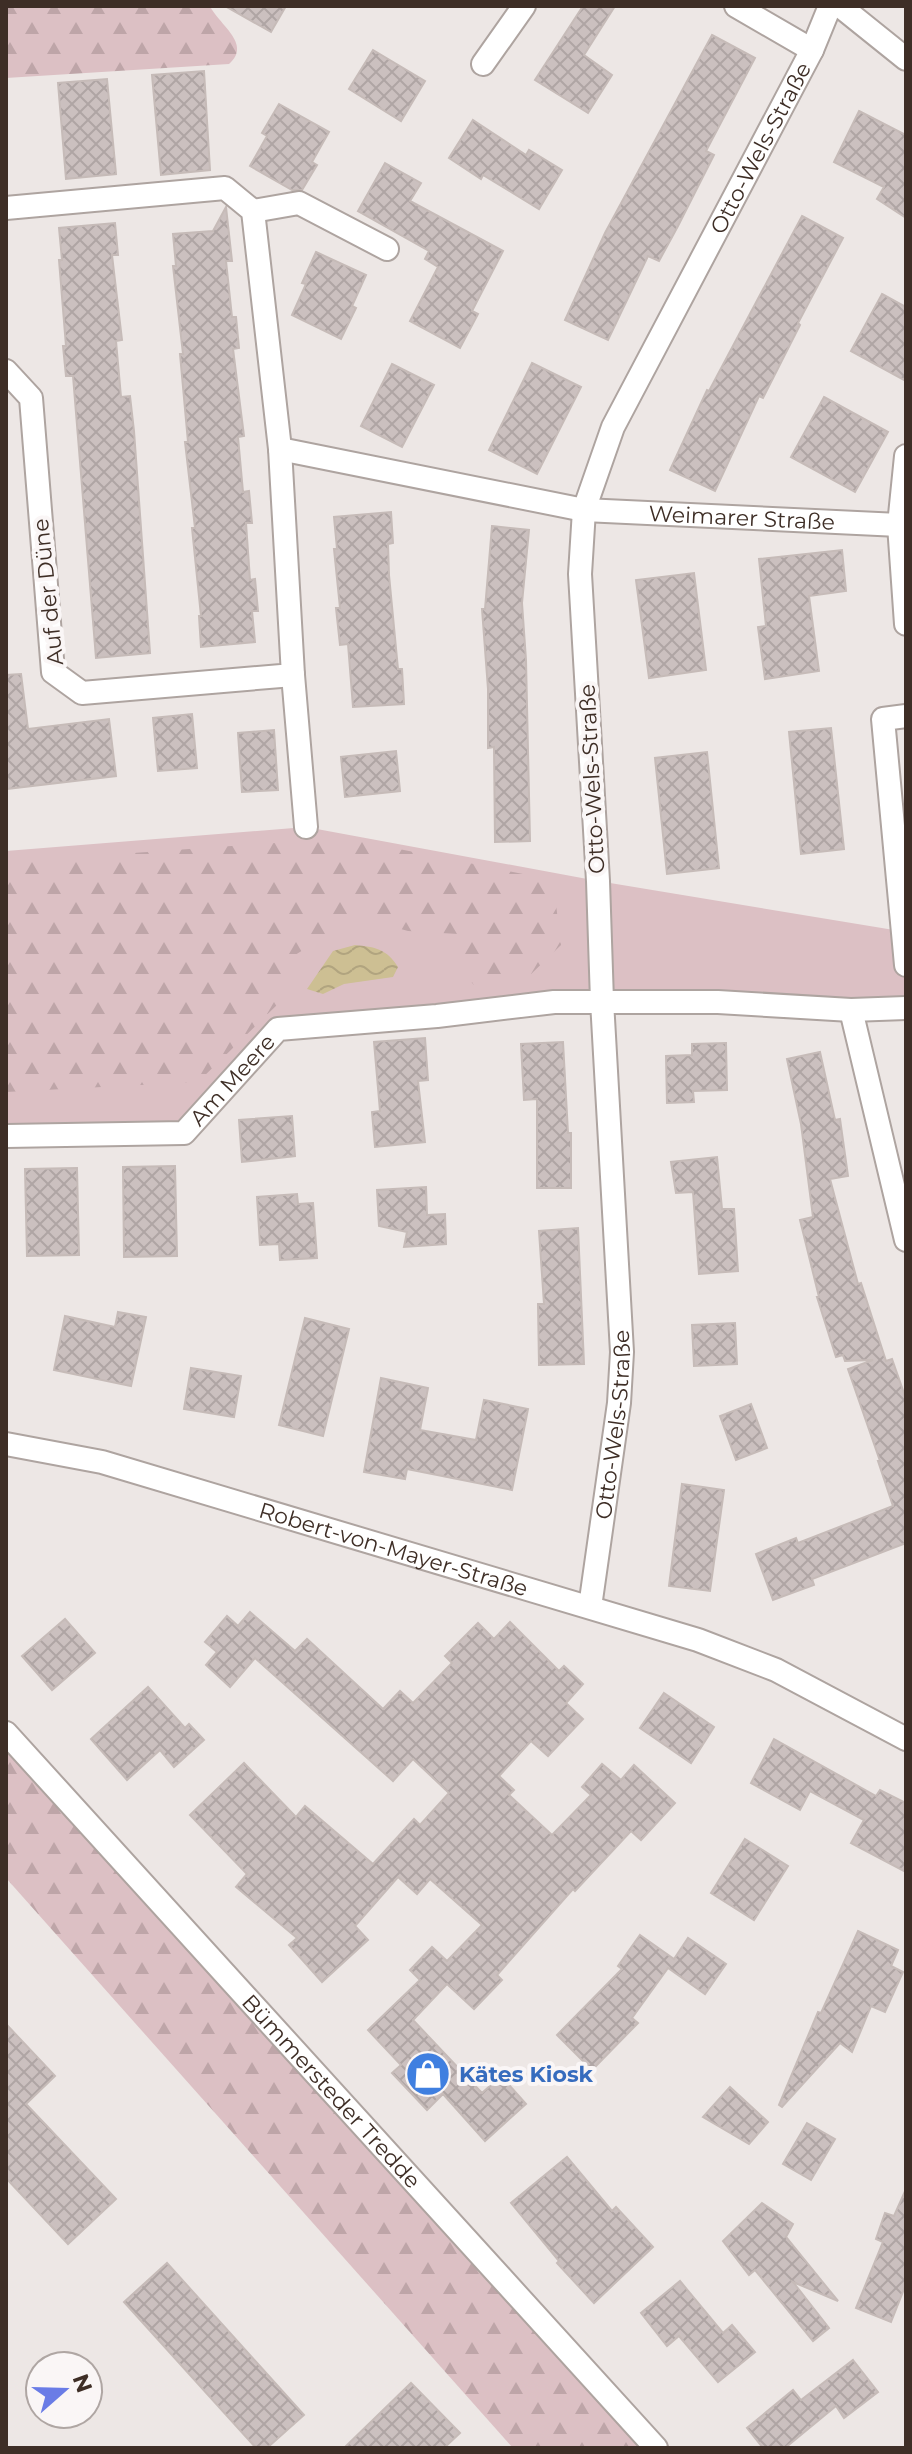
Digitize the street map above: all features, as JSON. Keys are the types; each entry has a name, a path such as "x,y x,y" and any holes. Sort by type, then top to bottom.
{"street":[{"path":"483,64 524,6"},
{"path":"736,6 812,50"},
{"name":"Otto-Wels-Straße","path":"590,1607 619,1403 622,1352 580,574 584,510 613,427 812,50 830,6"},
{"path":"840,6 906,59"},
{"path":"6,208 225,188 253,211 280,449 293,675 306,827"},
{"path":"253,211 299,203 387,249"},
{"name":"Auf der Düne","path":"6,371 31,398 53,672 82,693 293,675"},
{"path":"280,449 584,510"},
{"path":"906,456 899,525 906,624"},
{"name":"Weimarer Straße","path":"584,510 899,525"},
{"path":"906,716 883,719 906,965"},
{"name":"Am Meere","path":"6,1136 184,1133 278,1029 437,1016 554,1002 718,1002 851,1010 906,1008"},
{"path":"851,1010 906,1240"},
{"name":"Robert-von-Mayer-Straße","path":"6,1444 102,1462 676,1632 776,1670 906,1739"},
{"name":"Bümmersteder Tredde","path":"6,1733 656,2448"}],"green space":[{"path":"6,6 210,6 232,34 237,49 229,64 6,78"},
{"path":"306,827 598,881 906,932 906,1008 718,1002 278,1029 184,1133 6,1136 6,851"},
{"path":"344,838 553,880 561,945 527,978 474,985 460,970 458,934 408,931 357,917 295,955 281,1001 198,1082 6,1092 6,862"},
{"path":"6,1733 656,2448 513,2448 6,1878"}],"water":[{"path":"355,945 374,948 389,956 398,967 393,977 344,984 323,994 307,989 333,951"}],"building":[{"path":"225,6 286,6 271,32"},
{"path":"583,6 615,6 584,55 612,75 588,113 535,80"},
{"path":"712,35 755,58 706,151 714,155 678,226 659,261 648,256 608,340 565,320 605,233"},
{"path":"373,50 425,81 401,121 349,89"},
{"path":"204,71 210,170 161,175 152,75"},
{"path":"107,79 116,174 66,179 58,83"},
{"path":"279,104 329,132 312,162 317,165 302,190 292,190 250,166 267,136 262,133"},
{"path":"859,111 906,135 906,218 877,199 884,187 834,162"},
{"path":"473,120 526,155 529,150 562,170 539,209 483,175 481,179 449,158"},
{"path":"385,163 421,183 410,201 503,251 472,311 478,314 460,348 410,321 438,267 425,259 429,251 358,211"},
{"path":"226,207 232,261 226,261 232,317 236,317 239,348 233,349 244,436 238,437 243,492 249,491 252,523 246,523 250,580 255,579 258,611 252,611 255,642 201,647 173,234 213,231"},
{"path":"802,216 843,238 763,398 759,396 715,491 670,470 707,390"},
{"path":"115,223 118,255 112,255 122,340 116,341 121,397 130,396 134,431 150,653 96,658 73,376 66,376 63,346 66,346 59,228"},
{"path":"316,252 366,275 352,306 356,308 341,339 292,315"},
{"path":"882,294 906,307 906,381 851,351"},
{"path":"532,363 581,387 537,474 489,450"},
{"path":"392,364 434,385 402,447 361,426"},
{"path":"824,397 888,432 855,492 791,457"},
{"path":"391,512 393,543 388,544 389,575 404,704 353,707 348,644 340,645 336,608 340,608 334,517"},
{"path":"492,526 529,530 522,603 530,841 495,842 494,747 488,748 488,689 482,609 485,609"},
{"path":"842,550 846,591 809,596 819,671 765,679 758,627 766,626 759,559"},
{"path":"694,573 706,670 649,678 636,580"},
{"path":"21,674 28,729 109,719 116,776 6,789 6,675"},
{"path":"192,714 197,768 158,771 153,718"},
{"path":"831,728 844,849 801,854 789,732"},
{"path":"274,730 278,790 242,792 238,733"},
{"path":"396,751 400,791 345,797 341,757"},
{"path":"707,752 719,868 667,874 655,758"},
{"path":"425,1038 428,1080 418,1081 425,1142 375,1147 372,1112 380,1111 374,1042"},
{"path":"563,1042 568,1133 571,1133 571,1188 537,1188 537,1099 524,1100 521,1044"},
{"path":"726,1043 727,1090 693,1091 694,1102 667,1103 666,1056 692,1055 692,1044"},
{"path":"820,1052 835,1120 840,1119 848,1176 830,1179 858,1284 861,1283 886,1361 892,1359 906,1399 906,1543 812,1579 814,1585 773,1600 756,1554 796,1538 798,1543 893,1506 848,1369 873,1360 845,1361 843,1355 836,1357 817,1297 800,1220 813,1217 801,1124 787,1059"},
{"path":"292,1116 295,1156 242,1162 239,1120"},
{"path":"717,1157 722,1209 734,1209 738,1271 699,1274 693,1192 676,1193 671,1162"},
{"path":"175,1166 177,1256 124,1257 123,1167"},
{"path":"77,1168 79,1255 27,1256 25,1169"},
{"path":"426,1187 427,1215 445,1214 446,1244 404,1247 407,1232 379,1226 377,1190"},
{"path":"297,1194 298,1204 313,1203 317,1258 280,1260 279,1244 260,1245 257,1197"},
{"path":"578,1228 584,1364 539,1365 538,1304 544,1304 539,1231"},
{"path":"118,1312 146,1317 131,1386 54,1370 65,1316 115,1327"},
{"path":"305,1318 349,1329 323,1436 279,1425"},
{"path":"735,1323 737,1364 694,1366 692,1325"},
{"path":"191,1368 241,1376 234,1417 184,1409"},
{"path":"381,1378 428,1388 420,1430 476,1440 484,1400 528,1409 512,1490 407,1469 405,1479 364,1472"},
{"path":"751,1404 767,1448 736,1460 720,1416"},
{"path":"682,1484 724,1490 710,1591 669,1586"},
{"path":"250,1612 295,1651 307,1639 383,1709 400,1691 413,1703 452,1663 445,1656 478,1623 494,1639 510,1622 559,1671 564,1666 583,1684 566,1703 583,1719 548,1756 531,1741 499,1776 514,1790 509,1795 552,1835 591,1795 582,1787 602,1764 621,1780 634,1765 675,1803 641,1840 631,1831 575,1891 573,1889 497,1975 502,1980 474,2009 447,1984 413,2020 482,2093 501,2076 526,2104 485,2141 443,2094 427,2110 392,2073 401,2065 368,2030 420,1980 410,1970 432,1947 447,1961 482,1925 430,1879 417,1894 398,1877 355,1926 368,1940 322,1982 289,1945 297,1938 236,1887 247,1874 190,1815 244,1763 296,1817 305,1806 373,1864 414,1819 420,1825 449,1793 413,1759 393,1781 255,1658 230,1687 206,1665 217,1652 205,1642 227,1616 238,1626"},
{"path":"65,1619 95,1653 52,1690 22,1656"},
{"path":"148,1687 185,1728 189,1724 204,1740 174,1767 160,1750 127,1780 91,1739"},
{"path":"664,1693 714,1727 691,1763 640,1728"},
{"path":"774,1739 876,1796 880,1790 906,1803 906,1872 851,1843 864,1820 810,1791 800,1810 751,1783"},
{"path":"745,1839 788,1866 754,1920 711,1893"},
{"path":"858,1931 898,1950 891,1966 903,1972 885,2012 871,2006 852,2052 840,2043 782,2107 779,2105 818,2012 821,2013"},
{"path":"640,1935 674,1959 688,1938 726,1964 705,1994 668,1968 632,2018 638,2023 592,2070 557,2035 622,1969 618,1966"},
{"path":"6,2024 55,2076 26,2104 116,2199 68,2244 6,2178"},
{"path":"730,2087 768,2122 749,2144 703,2117"},
{"path":"807,2123 835,2139 811,2180 783,2164"},
{"path":"567,2157 612,2211 616,2207 653,2247 594,2303 557,2263 559,2261 511,2203"},
{"path":"906,2189 906,2284 891,2322 856,2308 883,2242 876,2239 885,2213 894,2216"},
{"path":"762,2203 793,2224 786,2237 838,2301 793,2282 829,2328 813,2341 755,2270 749,2275 723,2241"},
{"path":"167,2263 304,2415 267,2448 256,2448 124,2302"},
{"path":"680,2281 723,2333 732,2325 755,2352 718,2382 679,2336 667,2346 641,2313"},
{"path":"853,2360 878,2392 844,2418 836,2406 785,2448 763,2448 747,2428 793,2390 801,2400"},
{"path":"411,2383 460,2433 444,2448 344,2448"}],"place":[{"name":"Kätes Kiosk","path":"428,2074"}]}
